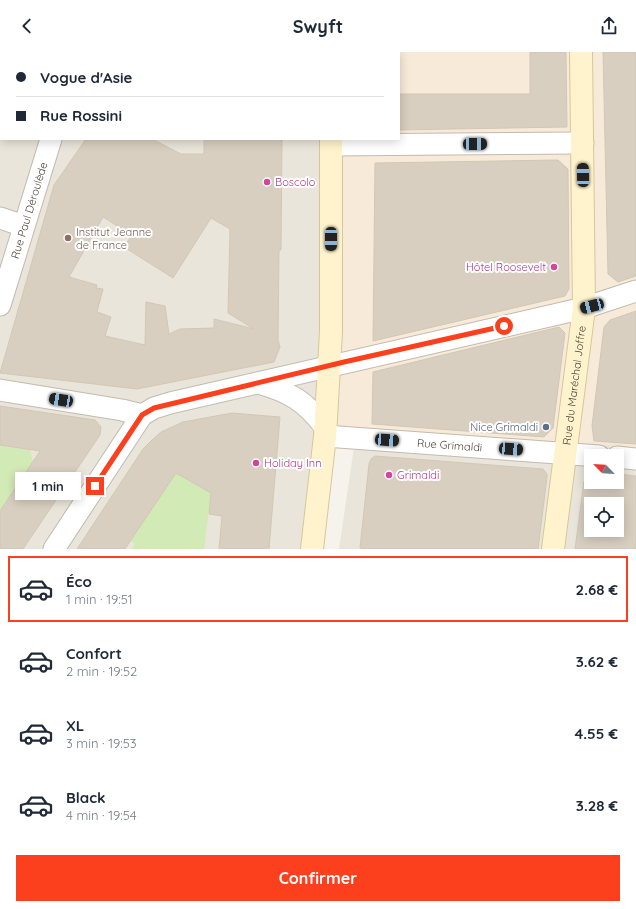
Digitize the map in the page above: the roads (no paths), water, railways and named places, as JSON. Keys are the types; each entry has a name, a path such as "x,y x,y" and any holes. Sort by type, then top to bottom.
{"main road":[{"name":"Rue du Maréchal Joffre","path":"553,549 584,308 582,52"},
{"path":"312,549 325,432 331,332 331,142"}],"street":[{"name":"Rue Paul Déroulède","path":"0,305 51,140"},
{"path":"331,142 583,143"},
{"path":"0,218 24,226"},
{"path":"54,549 142,415 154,408 328,366 584,308 636,291"},
{"path":"258,383 280,389 292,395 314,413 325,432"},
{"path":"0,390 122,410 142,415"},
{"name":"Rue Grimaldi","path":"325,432 584,455"},
{"path":"624,458 636,459"}],"place":[{"name":"Boscolo","path":"267,182"},
{"name":"Institut Jeanne de France","path":"68,238"},
{"name":"Hôtel Roosevelt","path":"554,267"},
{"name":"Nice Grimaldi","path":"546,427"},
{"name":"Holiday Inn","path":"256,463"},
{"name":"Grimaldi","path":"389,475"}]}
